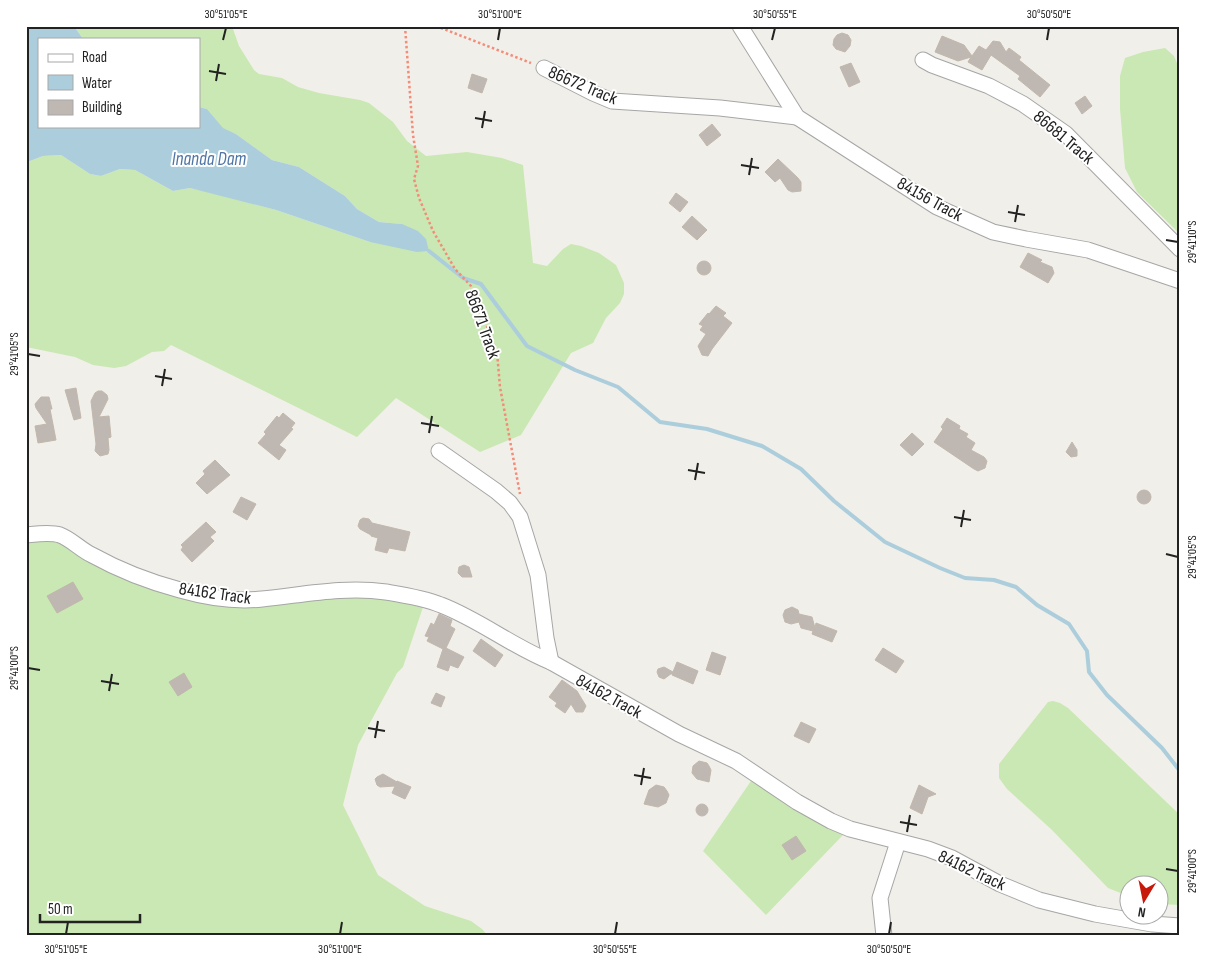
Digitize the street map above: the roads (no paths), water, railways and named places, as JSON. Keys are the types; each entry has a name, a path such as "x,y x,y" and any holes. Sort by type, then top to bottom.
{"street":[{"name":"84156 Track","path":"740,26 797,117 937,207 993,232 1026,240 1088,250 1180,280"},
{"name":"86681 Track","path":"923,60 989,86 1023,104 1066,134 1180,249"},
{"name":"86672 Track","path":"544,68 612,101 720,108 797,117"},
{"path":"440,451 496,491 510,503 520,517 538,575 551,662"},
{"name":"84162 Track","path":"26,535 40,533 60,535 92,555 131,574 180,590 209,596 260,600 305,593 347,590 384,592 440,604 536,656 551,662 679,734 736,761 797,802 831,821 858,832 952,858 1000,884 1039,900 1095,914 1152,924 1180,926"},
{"path":"884,936 880,898 898,842"}],"water":[{"name":"Inanda Dam","path":"26,26 74,26 82,38 38,38 38,128 200,128 200,107 207,109 223,128 236,134 272,160 299,167 345,196 357,209 379,222 402,224 418,231 426,239 429,251 417,252 370,242 276,210 190,188 173,191 135,170 120,169 101,176 90,174 61,155 43,156 30,161 26,160"}],"waterway":[{"path":"429,251 463,278 481,284 527,346 575,370 618,387 660,422 707,429 762,446 801,469 834,501 885,542 965,578 994,580 1016,587 1037,605 1069,624 1087,651 1089,672 1107,695 1162,748 1180,771"}]}
